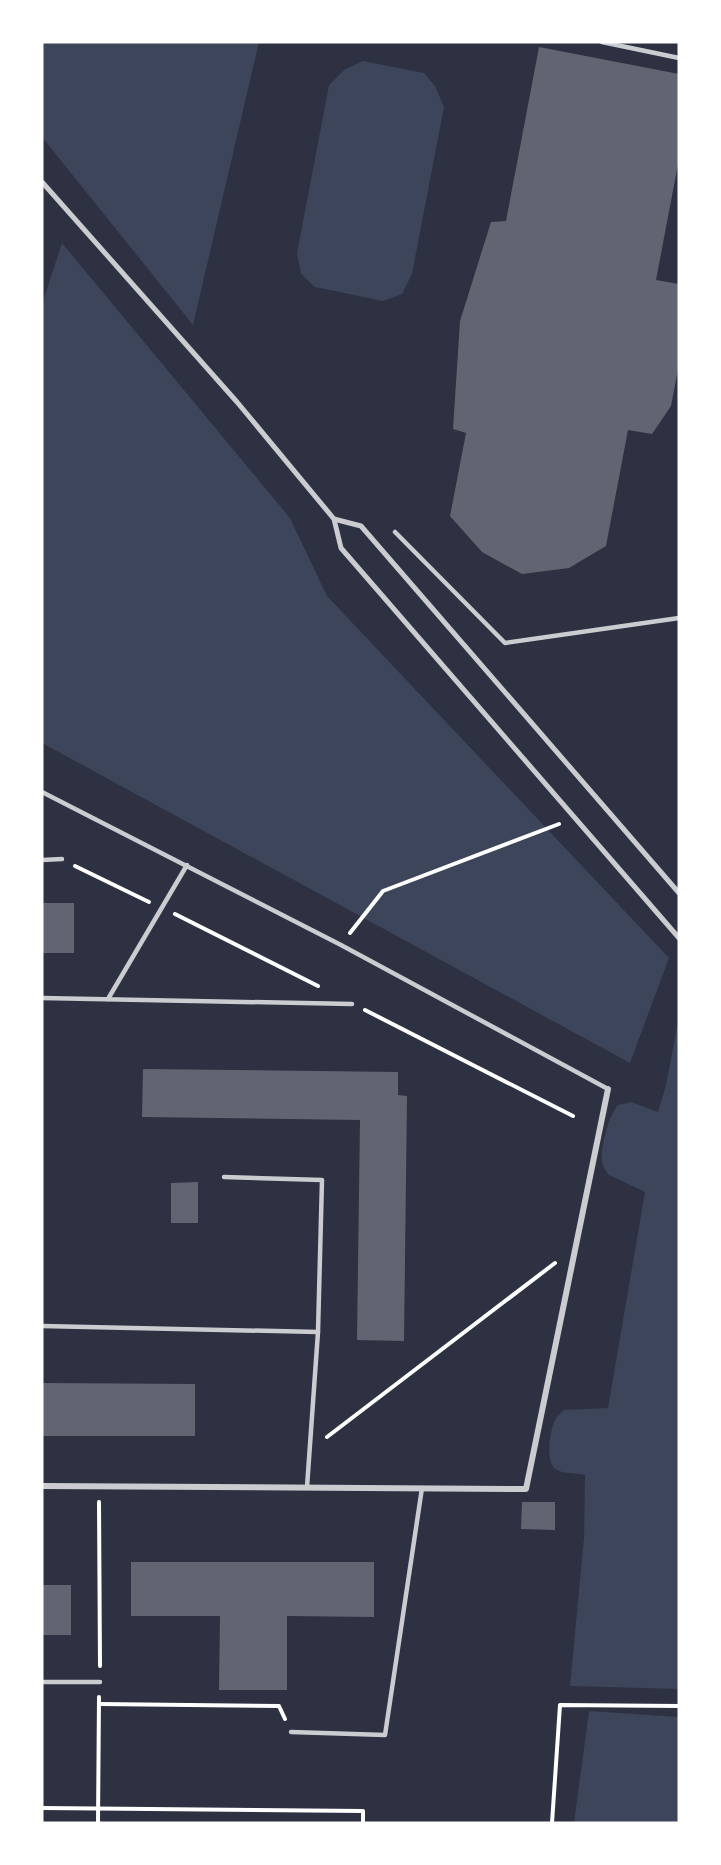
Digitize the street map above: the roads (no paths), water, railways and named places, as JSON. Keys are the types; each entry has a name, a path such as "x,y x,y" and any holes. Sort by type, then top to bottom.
{"street":[{"path":"42,182 237,402 334,519 340,548 679,938"},
{"path":"334,519 361,526 679,893"},
{"path":"42,1486 526,1489 608,1089"}],"lane":[{"path":"602,42 679,58"},
{"path":"395,532 505,643 679,618"},
{"path":"42,792 341,945 608,1089"},
{"path":"42,860 62,860"},
{"path":"108,999 187,865"},
{"path":"42,998 352,1004"},
{"path":"224,1177 322,1180 318,1332 307,1486"},
{"path":"42,1326 318,1332"},
{"path":"291,1732 385,1735 422,1488"},
{"path":"42,1682 100,1682"}]}
